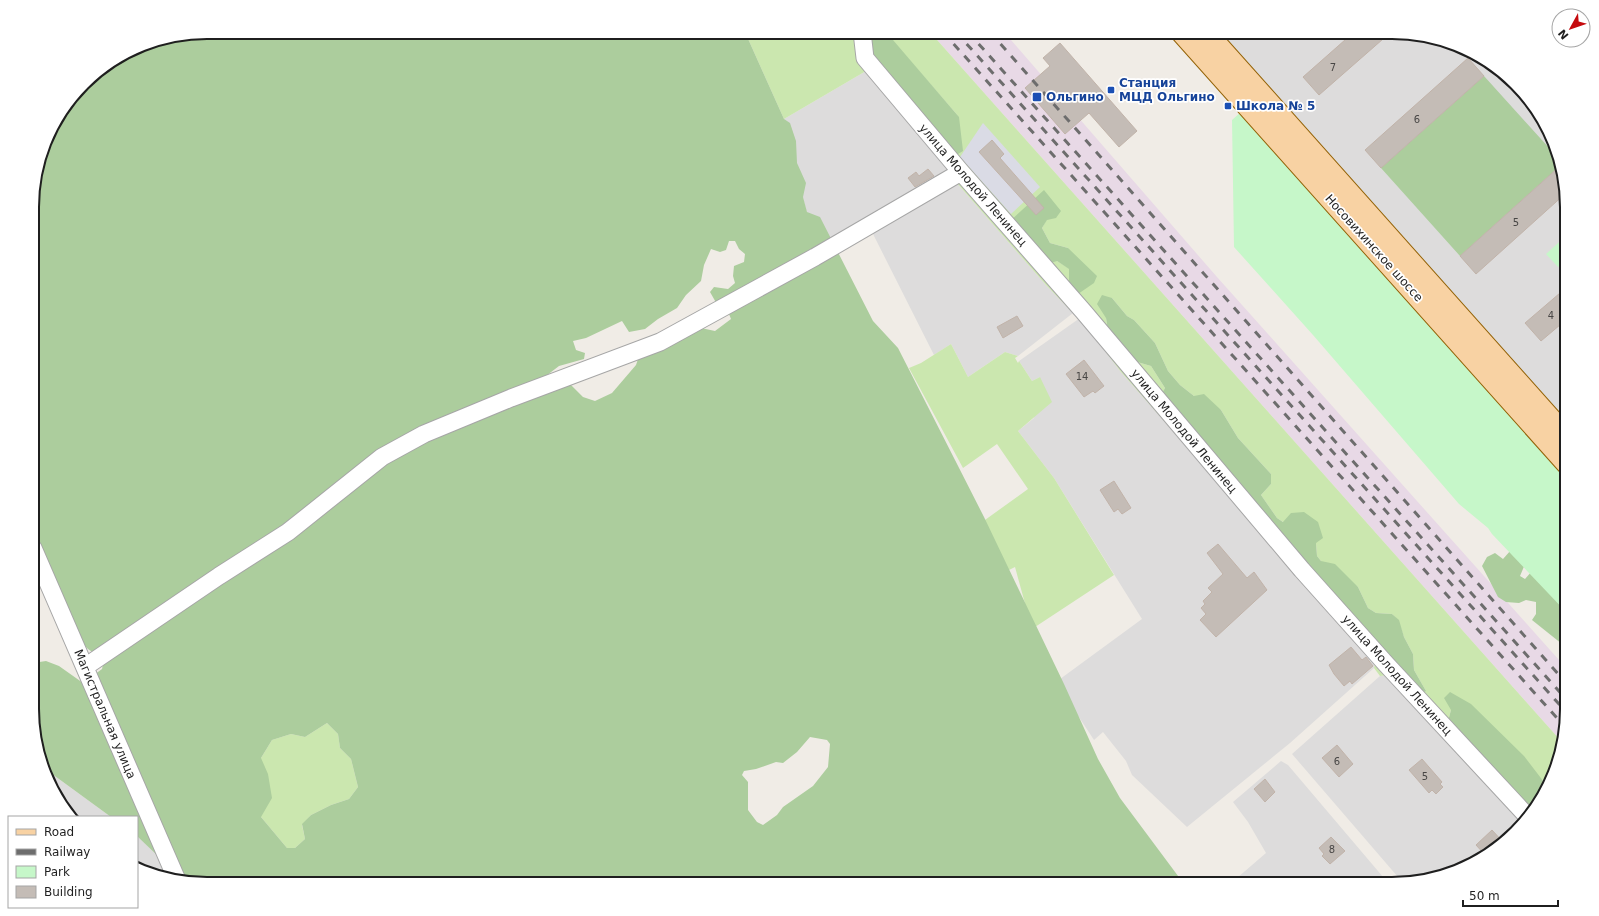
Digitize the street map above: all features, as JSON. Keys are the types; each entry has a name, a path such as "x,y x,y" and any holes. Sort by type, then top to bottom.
{"main road":[{"name":"Носовихинское шоссе","path":"1188,39 1560,455"},
{"name":"Носовихинское шоссе","path":"1211,39 1560,430"}],"street":[{"name":"улица Молодой Ленинец","path":"863,39 865,58 961,172 1083,311 1302,570 1391,670 1524,813"},
{"path":"85,667 219,576 288,532 382,457 424,434 497,404 660,342 815,257 961,172"},
{"name":"Магистральная улица","path":"39,560 174,874"}],"shaded area":[{"path":"936,39 1010,39 1217,277 1560,661 1560,720 1558,737"},
{"path":"1223,39 1414,40 1446,48 1467,56 1486,67 1511,88 1532,113 1543,132 1551,153 1559,185 1560,414"},
{"path":"866,71 947,167 949,173 826,245 806,210 784,119"},
{"path":"983,123 1040,187 1011,214 960,157"},
{"path":"956,182 1046,285 1073,313 1018,356 1005,352 968,377 951,344 934,355 871,230"},
{"path":"1080,318 1121,372 1296,571 1375,664 1374,668 1290,743 1187,827 1132,775 1126,761 1103,732 1094,740 1056,682 1142,619 1054,478 1018,431 1034,418 1040,377 1032,381 1019,361"},
{"path":"1387,675 1520,818 1511,828 1486,849 1467,860 1425,874 1398,877 1292,754 1380,676"},
{"path":"1281,761 1288,765 1383,877 1238,877 1266,853 1248,822 1233,802"},
{"path":"52,774 110,816 78,816 67,803"},
{"path":"138,837 177,875 138,862"}],"green space":[{"path":"196,39 748,39 784,119 790,123 796,141 797,163 806,183 803,197 807,212 820,217 873,321 898,348 984,517 1064,684 1098,759 1120,798 1179,877 196,877 177,875 138,837 138,816 110,816 52,774 40,731 39,662 46,661 59,666 83,683 102,669 104,660 88,649 77,638 39,551 39,196 42,174 56,132 67,113 88,88 113,67 132,56 174,42","holes":["729,241 735,241 739,249 745,254 744,262 734,266 733,276 735,283 728,289 714,287 710,292 722,313 729,314 731,319 715,331 701,328 639,356 636,365 612,393 595,401 583,397 569,383 542,379 559,366 584,359 585,353 576,350 573,341 586,338 622,321 629,332 645,329 658,319 677,308 686,295 701,281 704,265 711,249 720,252 726,250","327,723 338,734 340,748 351,759 358,787 349,799 331,805 311,815 302,824 305,839 295,848 287,848 261,817 272,798 268,774 261,758 272,740 291,734 305,737","810,737 827,740 830,744 828,767 813,786 783,807 777,815 763,825 757,822 748,810 748,782 742,775 744,771 756,769 776,762 783,763 797,752"]},
{"path":"748,39 878,39 959,117 892,40 936,39 1558,737 1544,781 1451,710 1448,721 1387,675 1380,676 1374,668 1375,664 1296,571 1121,372 1080,318 1073,313 1046,285 956,182 949,173 947,167 866,71 784,119","holes":["1047,219 1042,228 1050,243 1068,248 1078,294 1069,285 1070,269 1057,261 1009,222","1112,298 1127,316 1134,320 1155,343 1168,371 1180,385 1194,396 1221,410 1238,438 1271,474 1271,484 1261,495 1277,518 1316,543 1317,556 1321,561 1358,587 1368,608 1376,613 1392,614 1398,620 1404,637 1413,654 1414,670 1426,691 1160,399 1165,388 1151,366 1127,359 1109,336 1106,318"]},
{"path":"869,39 893,39 959,117 963,151 953,157 866,53"},
{"path":"1484,76 1549,148 1556,170 1460,256 1381,168"},
{"path":"1242,111 1560,472 1560,606 1488,528 1459,504 1313,335 1234,247 1232,120"},
{"path":"1044,190 1061,211 1056,218 1047,220 1042,228 1050,243 1068,248 1097,276 1094,283 1078,294 1069,285 1069,269 1057,261 1047,264 1009,222"},
{"path":"1560,241 1560,265 1558,267 1546,254"},
{"path":"1102,295 1112,298 1127,316 1134,320 1155,343 1168,371 1180,385 1194,396 1204,394 1221,410 1238,438 1271,474 1271,484 1261,495 1277,518 1283,522 1291,513 1304,512 1318,522 1323,538 1316,543 1317,556 1321,561 1335,564 1358,587 1368,608 1376,613 1392,614 1399,620 1404,637 1413,654 1414,670 1426,691 1420,694 1159,399 1165,388 1151,366 1127,359 1109,336 1106,318 1097,304"},
{"path":"951,344 968,377 1005,352 1018,356 1015,358 1018,363 1019,361 1032,381 1040,377 1052,402 1018,431 1054,478 1114,575 1032,629 1015,567 1007,571 978,525 1028,489 997,444 963,468 909,368 921,363"},
{"path":"1511,550 1528,557 1520,576 1525,579 1532,571 1560,598 1560,642 1532,620 1536,614 1536,602 1526,600 1519,603 1506,602 1498,597 1482,566 1487,557 1495,553 1503,559"},
{"path":"1450,692 1471,704 1524,756 1544,782 1528,808 1448,721 1451,710 1444,698"},
{"path":"327,723 338,734 340,748 351,759 358,787 349,799 331,805 311,815 302,825 305,839 295,848 287,848 261,817 261,758 272,740 291,734 305,737"}],"building":[{"path":"1346,39 1383,39 1319,95 1303,77"},
{"path":"1060,43 1137,131 1119,147 1089,113 1065,134 1025,88 1050,66 1043,58"},
{"path":"1468,58 1484,76 1381,168 1365,150"},
{"path":"992,140 1004,154 1000,158 1044,208 1036,215 979,152"},
{"path":"928,169 934,176 915,187 908,178 916,172 919,176"},
{"path":"1556,170 1560,198 1476,274 1460,256"},
{"path":"1560,293 1560,325 1541,341 1525,323"},
{"path":"1017,316 1023,326 1003,338 997,327"},
{"path":"1084,360 1104,386 1095,393 1093,391 1084,397 1066,374"},
{"path":"1114,481 1131,508 1122,514 1118,509 1114,512 1100,490"},
{"path":"1218,544 1247,578 1254,572 1267,590 1216,637 1200,620 1206,614 1201,608 1205,604 1203,601 1212,592 1208,588 1223,574 1207,553"},
{"path":"1351,647 1362,660 1366,657 1373,666 1352,684 1350,681 1344,686 1329,665"},
{"path":"1337,745 1353,764 1339,777 1322,758"},
{"path":"1422,759 1442,782 1440,784 1443,787 1436,794 1432,790 1429,793 1409,770"},
{"path":"1265,779 1275,792 1265,802 1254,789"},
{"path":"1492,830 1499,838 1482,851 1476,845"},
{"path":"1331,837 1345,851 1330,864 1322,856 1324,854 1319,848"}],"railway":[{"path":"949,39 1560,721"},
{"path":"962,39 1560,705"},
{"path":"974,39 1560,692"},
{"path":"996,39 1560,676"}],"place":[{"name":"Станция МЦД Ольгино","path":"1111,90"},
{"name":"Ольгино","path":"1037,97"},
{"name":"Школа № 5","path":"1228,106"}]}
